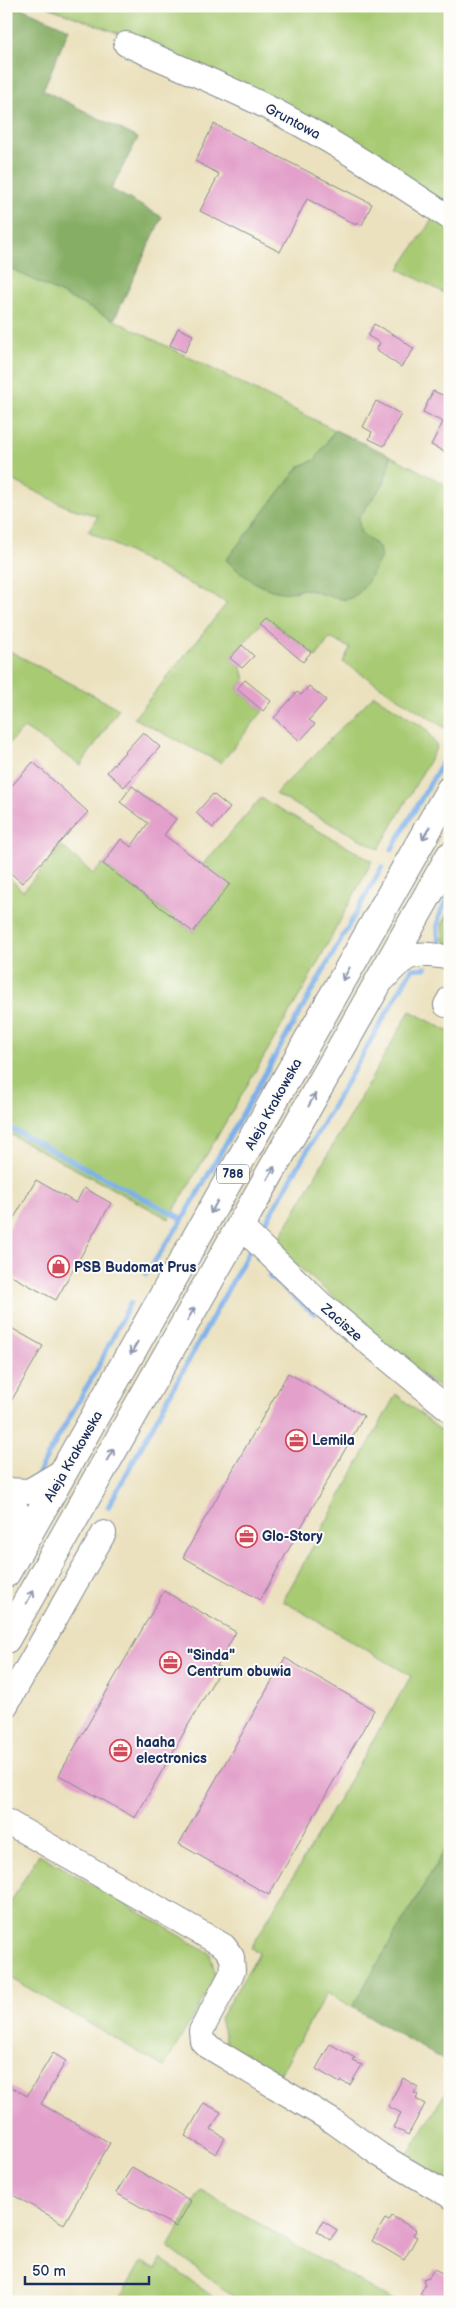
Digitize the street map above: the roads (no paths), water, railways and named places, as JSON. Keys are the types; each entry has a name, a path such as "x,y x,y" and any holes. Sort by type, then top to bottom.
{"main road":[{"name":"Aleja Krakowska","path":"11,1565 450,790"},
{"name":"788","path":"6,1639 450,856"}],"street":[{"name":"Gruntowa","path":"126,44 255,101 298,124 400,185 450,218"},
{"path":"420,909 422,931 426,941 448,958"},
{"path":"374,990 401,960 412,954 448,958"},
{"name":"Zacisze","path":"241,1227 320,1303 450,1410"},
{"path":"6,1491 29,1491 66,1469"},
{"path":"6,1491 20,1512 20,1529 11,1565"},
{"path":"6,1705 104,1533"},
{"path":"6,1821 224,1946 232,1957 233,1971 201,2031 202,2041 334,2122 380,2155 450,2196"}],"waterway":[{"path":"392,849 449,751"},
{"path":"146,1274 183,1219 382,867"},
{"path":"439,941 439,917 450,895"},
{"path":"266,1222 412,969 426,968"},
{"path":"6,1126 183,1219"},
{"path":"108,1507 249,1251"},
{"path":"269,1276 315,1314"},
{"path":"38,1473 98,1367 130,1303"},
{"path":"442,1417 450,1424"}],"place":[{"name":"PSB Budomat Prus","path":"58,1267"},
{"name":"Lemila","path":"296,1440"},
{"name":"Glo-Story","path":"246,1536"},
{"name":"\"Sinda\" Centrum obuwia","path":"171,1663"},
{"name":"haaha electronics","path":"120,1750"}]}
